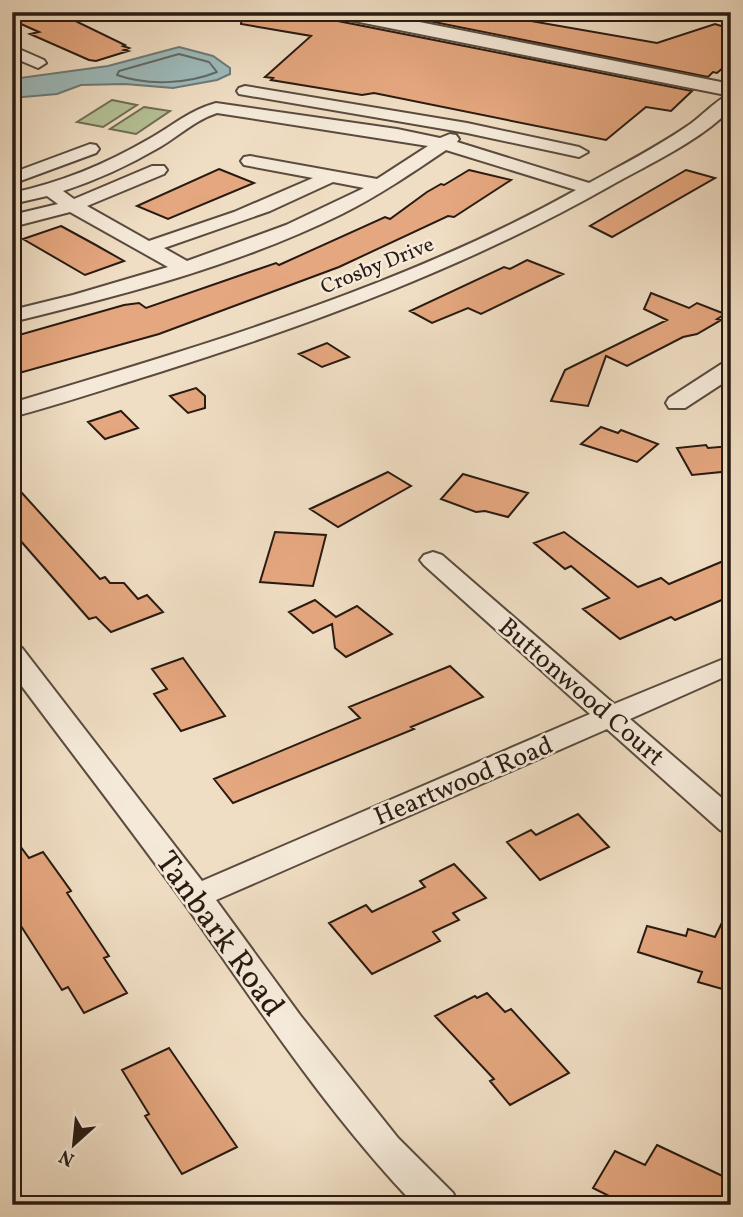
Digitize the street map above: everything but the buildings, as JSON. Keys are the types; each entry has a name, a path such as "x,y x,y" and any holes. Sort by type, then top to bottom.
{"street":[{"path":"339,12 731,90"},
{"path":"12,51 38,63"},
{"path":"245,91 467,128 579,152"},
{"name":"Crosby Drive","path":"12,410 174,362 329,309 482,246 593,190 699,126 731,99"},
{"path":"12,199 49,189 120,162 159,141 196,114 216,108 333,124 443,144 593,190"},
{"path":"333,124 352,108"},
{"path":"12,316 186,268 283,234 356,199 467,128"},
{"path":"12,179 90,149"},
{"path":"250,160 379,185"},
{"path":"12,221 72,206 158,170"},
{"path":"148,247 263,209 330,176"},
{"path":"49,189 72,206 186,268"},
{"path":"677,403 731,368"},
{"name":"Buttonwood Court","path":"432,559 731,823"},
{"name":"Tanbark Road","path":"12,654 196,896 288,1025 377,1139 440,1205"},
{"name":"Heartwood Road","path":"196,896 731,664"}],"green space":[{"path":"112,100 137,105 103,127 77,122"},
{"path":"144,107 170,111 136,134 110,129"}],"water":[{"path":"179,47 213,56 230,68 230,74 217,80 173,88 125,84 81,85 57,94 12,98 12,79 108,66"}]}
